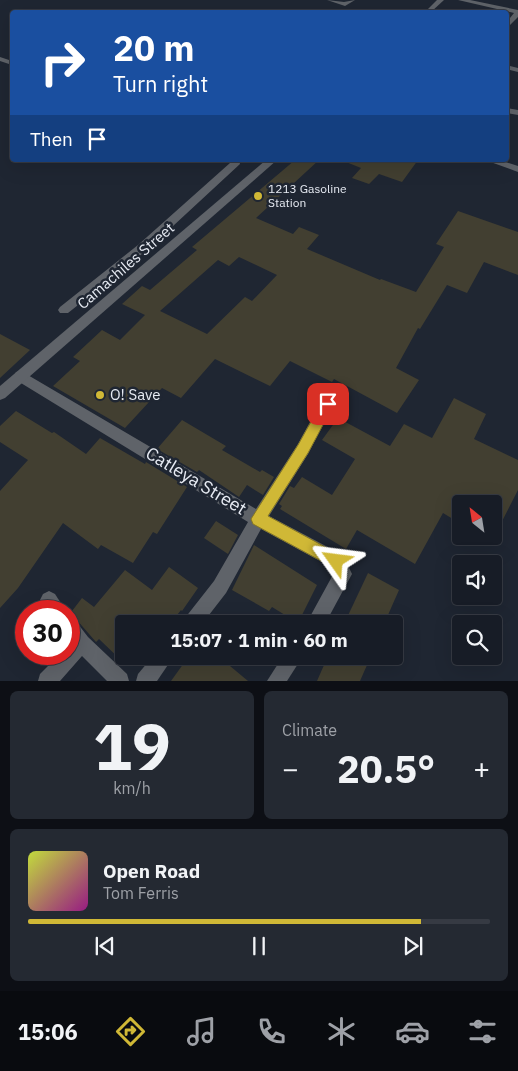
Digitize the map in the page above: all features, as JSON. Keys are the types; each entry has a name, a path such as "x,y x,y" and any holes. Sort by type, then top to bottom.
{"street":[{"path":"330,0 345,4 352,0"},
{"path":"430,10 441,0"},
{"path":"461,0 505,10"},
{"path":"509,24 518,13"},
{"path":"64,310 142,248 234,162"},
{"name":"Camachiles Street","path":"0,394 270,162"},
{"path":"496,162 518,169"},
{"name":"Catleya Street","path":"21,376 258,519 313,547 341,566 344,574 320,615"},
{"path":"198,615 220,587 258,519 303,449 328,404"},
{"path":"80,640 120,681"},
{"path":"48,681 82,643"},
{"path":"145,681 158,665"},
{"path":"276,681 288,665"}],"building":[{"path":"293,162 317,162 256,218 293,234 299,227 319,235 307,249 380,280 416,292 444,247 436,244 458,211 518,232 518,275 484,262 467,293 447,285 420,329 418,328 396,368 419,380 397,413 334,379 332,382 290,361 270,386 215,359 181,398 162,388 125,428 53,386 80,361 73,357 102,330 120,340 145,315 122,304 142,286 150,290 197,250 192,247","holes":["239,257 277,275 252,301 245,297 207,334 160,311 218,260 229,266"]},
{"path":"346,162 417,162 402,182 379,174 369,184 352,178 361,168"},
{"path":"0,334 30,350 0,378"},
{"path":"454,398 486,414 474,439 518,460 518,490 502,521 502,495 452,495 452,518 443,513 415,564 357,530 346,549 280,509 282,506 279,504 290,486 294,488 302,477 332,495 355,459 322,440 338,418 390,446 404,424 432,438"},
{"path":"16,411 52,433 54,432 86,454 100,438 145,464 146,462 187,487 157,534 153,532 133,563 101,545 98,549 63,523 18,588 0,608 0,491 28,460 0,442 0,426"},
{"path":"182,420 226,446 222,450 260,472 262,470 274,477 263,495 247,485 239,497 199,470 197,472 157,449"},
{"path":"216,521 238,535 228,554 204,538"},
{"path":"254,545 317,585 302,615 285,615 272,607 269,611 232,590"},
{"path":"169,567 198,588 177,615 115,615 115,654 99,639 96,642 80,624 80,601 82,598 94,607 125,570 152,590"},
{"path":"368,573 399,590 388,615 348,615"},
{"path":"183,665 229,665 248,681 171,681"},
{"path":"324,665 367,665 360,681 317,681"}],"place":[{"name":"1213 Gasoline Station","path":"258,196"},
{"name":"O! Save","path":"100,395"}],"route":[{"path":"328,404 303,449 258,519 336,561"}]}
